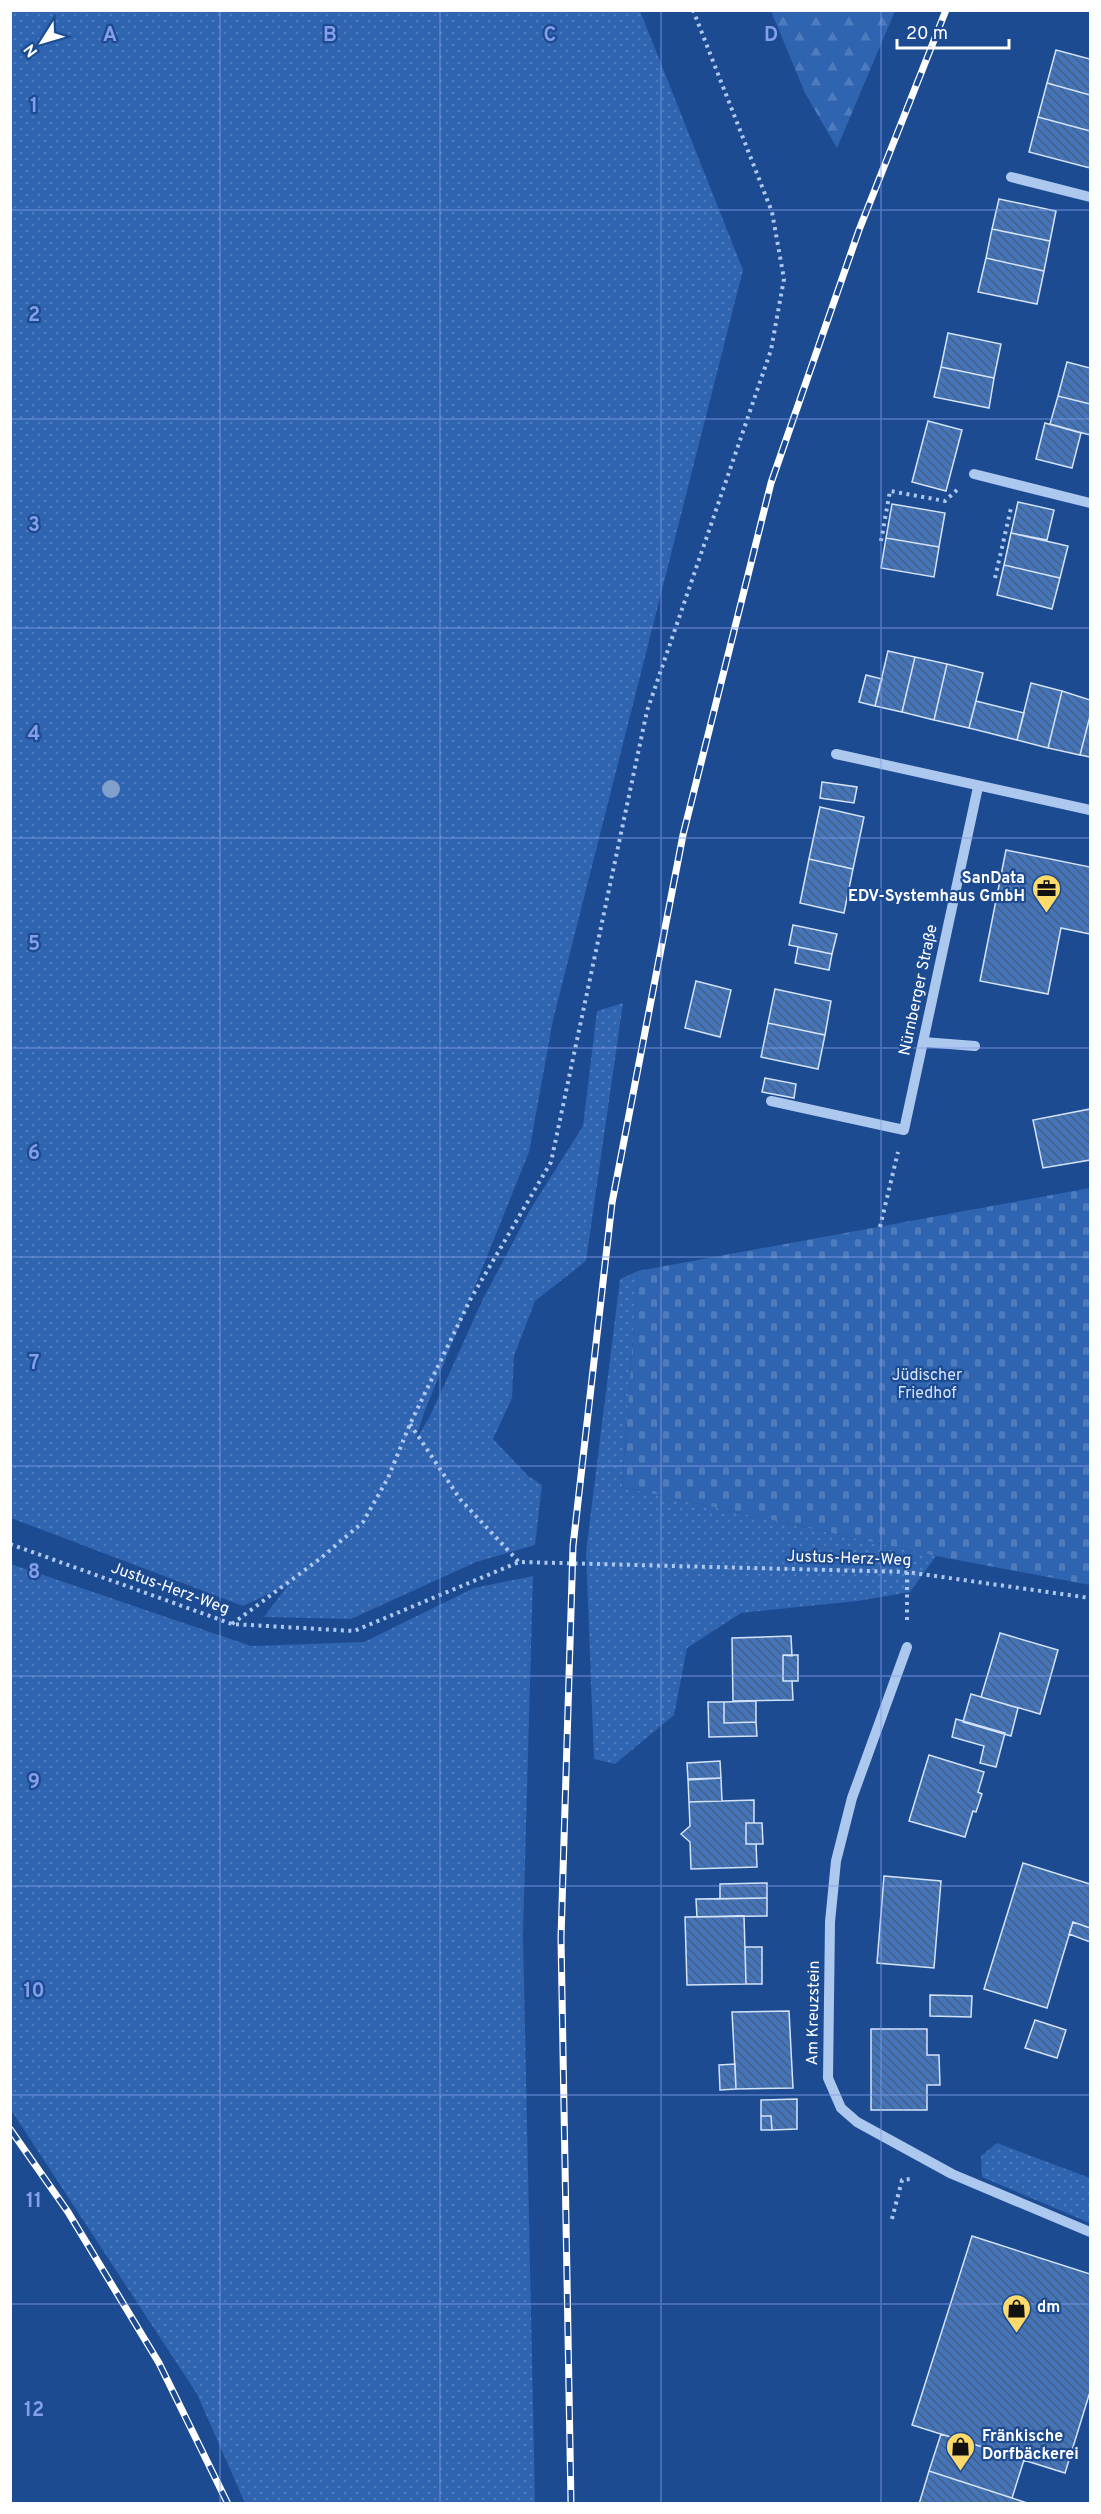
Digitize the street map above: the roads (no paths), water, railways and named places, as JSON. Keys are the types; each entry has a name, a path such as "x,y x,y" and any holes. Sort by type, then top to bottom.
{"street":[{"path":"1011,177 1090,197"},
{"path":"974,474 1090,503"},
{"path":"836,754 1090,810"},
{"name":"Nürnberger Straße","path":"771,1101 904,1130 978,787"},
{"path":"923,1042 975,1046"},
{"name":"Am Kreuzstein","path":"908,1647 852,1798 836,1861 830,1922 828,2078 841,2108 857,2122 952,2174 1090,2232"}],"railway":[{"path":"571,2504 561,1938 573,1546 612,1203 683,835 771,483 859,230 946,10"},
{"path":"10,2129 68,2212 159,2363 228,2504"}],"place":[{"name":"SanData EDV-Systemhaus GmbH","path":"1046,914"},
{"name":"dm","path":"1016,2334"},
{"name":"Fränkische Dorfbäckerei","path":"961,2472"}],"park label":[{"name":"Jüdischer Friedhof","path":"927,1385"}]}
